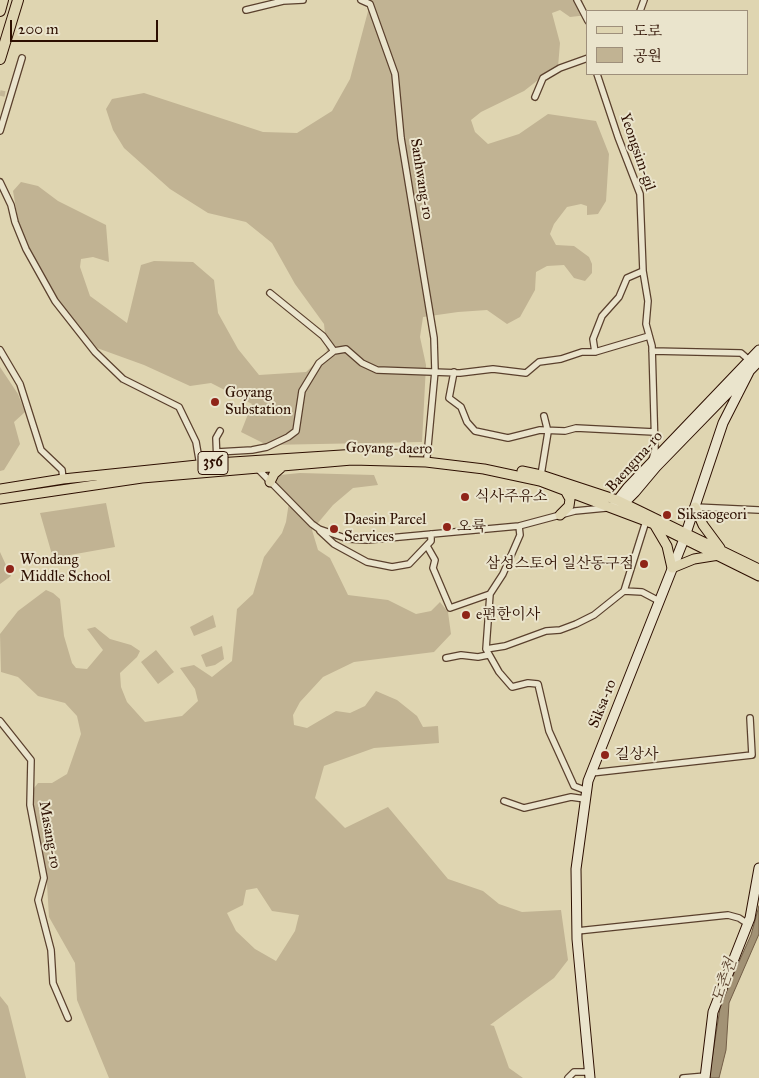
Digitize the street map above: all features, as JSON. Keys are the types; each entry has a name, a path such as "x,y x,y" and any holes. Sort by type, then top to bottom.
{"highway":[{"path":"0,59 19,1"}],"main road":[{"name":"Goyang-daero","path":"0,499 254,464 373,454 427,457 486,464 541,475 618,504 720,553 759,569"},
{"name":"Goyang-daero","path":"0,489 63,479 217,463 283,466 352,460 426,462 484,469 540,481 565,490 618,504 650,522 684,536"},
{"path":"270,482 274,474 283,466"},
{"path":"560,515 569,506 570,499 565,490"},
{"path":"650,522 667,546 672,568 694,559 720,553 702,525 695,507"},
{"name":"Goyang-daero","path":"720,553 759,576"}],"street":[{"path":"246,10 283,1 303,0"},
{"name":"Sanhwang-ro","path":"361,0 369,2 395,74 401,138 434,338 435,371 427,457"},
{"path":"577,0 586,17"},
{"path":"0,131 7,95 22,58"},
{"path":"534,97 542,78 560,68 586,59"},
{"name":"Yeongsim-gil","path":"597,75 640,194 644,271 648,301 646,324 652,351 655,450 652,462"},
{"path":"0,182 11,205 15,222 26,249 55,301 95,352 123,379 179,407 196,442 200,465"},
{"path":"595,352 593,339 602,316 619,297 627,278 644,271"},
{"path":"270,293 323,336 334,352"},
{"path":"217,452 267,447 292,434 298,424 302,391 319,362 334,352 346,349 362,363 377,370 454,372 493,369 526,373 539,362 561,359 582,352 595,352 649,336"},
{"path":"0,350 20,384 41,450 62,470 63,479"},
{"name":"Baengma-ro","path":"618,504 652,462 759,350"},
{"path":"652,351 741,353 749,360 750,370"},
{"name":"Baengma-ro","path":"618,504 759,361"},
{"name":"Siksa-ro","path":"590,1075 577,932 576,869 591,772 672,568 723,423 750,370"},
{"path":"454,372 449,398 461,407 466,422 475,431 508,438 540,430 548,432 576,428 654,432"},
{"path":"541,475 548,432 544,416"},
{"path":"217,463 216,438 220,431"},
{"path":"254,464 334,544 378,566 409,564 431,541 431,534"},
{"path":"319,529 348,539 431,534 519,526 575,511 618,504"},
{"path":"695,507 759,510"},
{"path":"446,658 461,655 478,657 546,631 560,630 594,615 624,591 650,522"},
{"path":"519,526 517,541 503,574 490,594 487,652 499,672 512,686 528,683 538,684 549,731 574,786 586,795"},
{"path":"427,546 436,560 433,568 450,608 490,594"},
{"path":"624,591 642,592 659,600"},
{"path":"591,772 752,755 750,718"},
{"name":"Masang-ro","path":"0,722 31,760 30,805 44,878 38,900 51,950 53,983 68,1018"},
{"path":"504,801 524,808 571,796 586,795"},
{"path":"683,1078 705,1077 713,1012 755,911 759,868"},
{"path":"577,932 728,915 739,918 748,924"},
{"path":"568,1078 574,1072 590,1075"}],"green space":[{"path":"371,0 582,0 586,15 570,17 560,10 552,13 560,43 558,67 524,91 481,112 471,120 475,132 488,144 519,134 548,114 596,121 609,154 606,201 598,214 587,215 587,206 581,204 567,207 554,224 550,234 556,245 574,246 589,257 592,264 592,273 585,281 574,278 564,265 547,266 536,272 535,290 520,317 507,324 487,310 423,317 420,337 426,365 422,442 267,445 241,432 252,404 211,383 190,386 144,365 97,348 57,298 20,232 13,191 21,182 38,186 58,201 106,225 109,262 93,257 81,259 80,267 90,296 127,323 141,265 154,261 193,262 214,280 218,313 238,349 259,375 306,372 327,353 324,324 295,284 272,243 246,222 208,213 170,189 124,148 113,130 106,109 112,99 144,93 263,132 297,133 332,111 350,79"},
{"path":"0,367 18,394 25,412 14,422 20,444 4,470 0,471"},
{"path":"300,473 374,475 378,485 353,488 333,505 312,530 318,550 330,558 348,595 388,600 416,614 431,611 440,602 448,612 451,634 434,652 354,662 323,677 300,702 293,715 294,725 307,728 336,711 350,713 365,706 376,691 397,700 417,716 423,727 438,726 439,743 374,748 324,766 315,798 345,828 388,807 448,879 483,891 499,904 522,912 561,910 568,960 554,978 490,1025 494,1026 509,1068 523,1078 109,1078 77,1000 75,963 49,917 47,884 31,792 38,783 52,783 67,774 81,734 77,716 65,703 38,696 18,677 1,672 0,634 18,611 46,590 53,593 60,599 64,636 72,663 76,668 87,669 103,650 87,629 95,627 110,639 131,645 140,651 137,657 120,673 121,687 127,702 145,722 182,716 198,701 195,689 180,668 194,665 212,677 232,661 237,609 253,594 264,557 282,533 286,522 289,502 276,485 280,475","holes":["257,888 272,911 299,915 295,931 276,961 255,949 236,931 227,913 243,905 246,890"]},
{"path":"106,503 115,547 53,558 40,513"},
{"path":"0,552 11,576 0,584"},
{"path":"213,615 216,627 194,636 190,627"},
{"path":"222,646 224,659 215,665 206,667 201,655"},
{"path":"156,650 174,672 158,684 141,662"},
{"path":"0,996 8,1006 26,1078 0,1078"}],"shaded area":[{"path":"759,906 759,934 729,1003 726,1050 719,1078 709,1078 721,1002 751,935"}],"tunnel":[{"path":"0,93 5,94"}],"place":[{"name":"Goyang Substation","path":"215,402"},
{"name":"식사주유소","path":"465,497"},
{"name":"Siksaogeori","path":"667,515"},
{"name":"오륙","path":"447,527"},
{"name":"Daesin Parcel Services","path":"334,529"},
{"name":"삼성스토어 일산동구점","path":"644,564"},
{"name":"Wondang Middle School","path":"10,569"},
{"name":"e편한이사","path":"466,615"},
{"name":"길상사","path":"605,755"}],"water label":[{"name":"도촌천","path":"725,981"}]}
